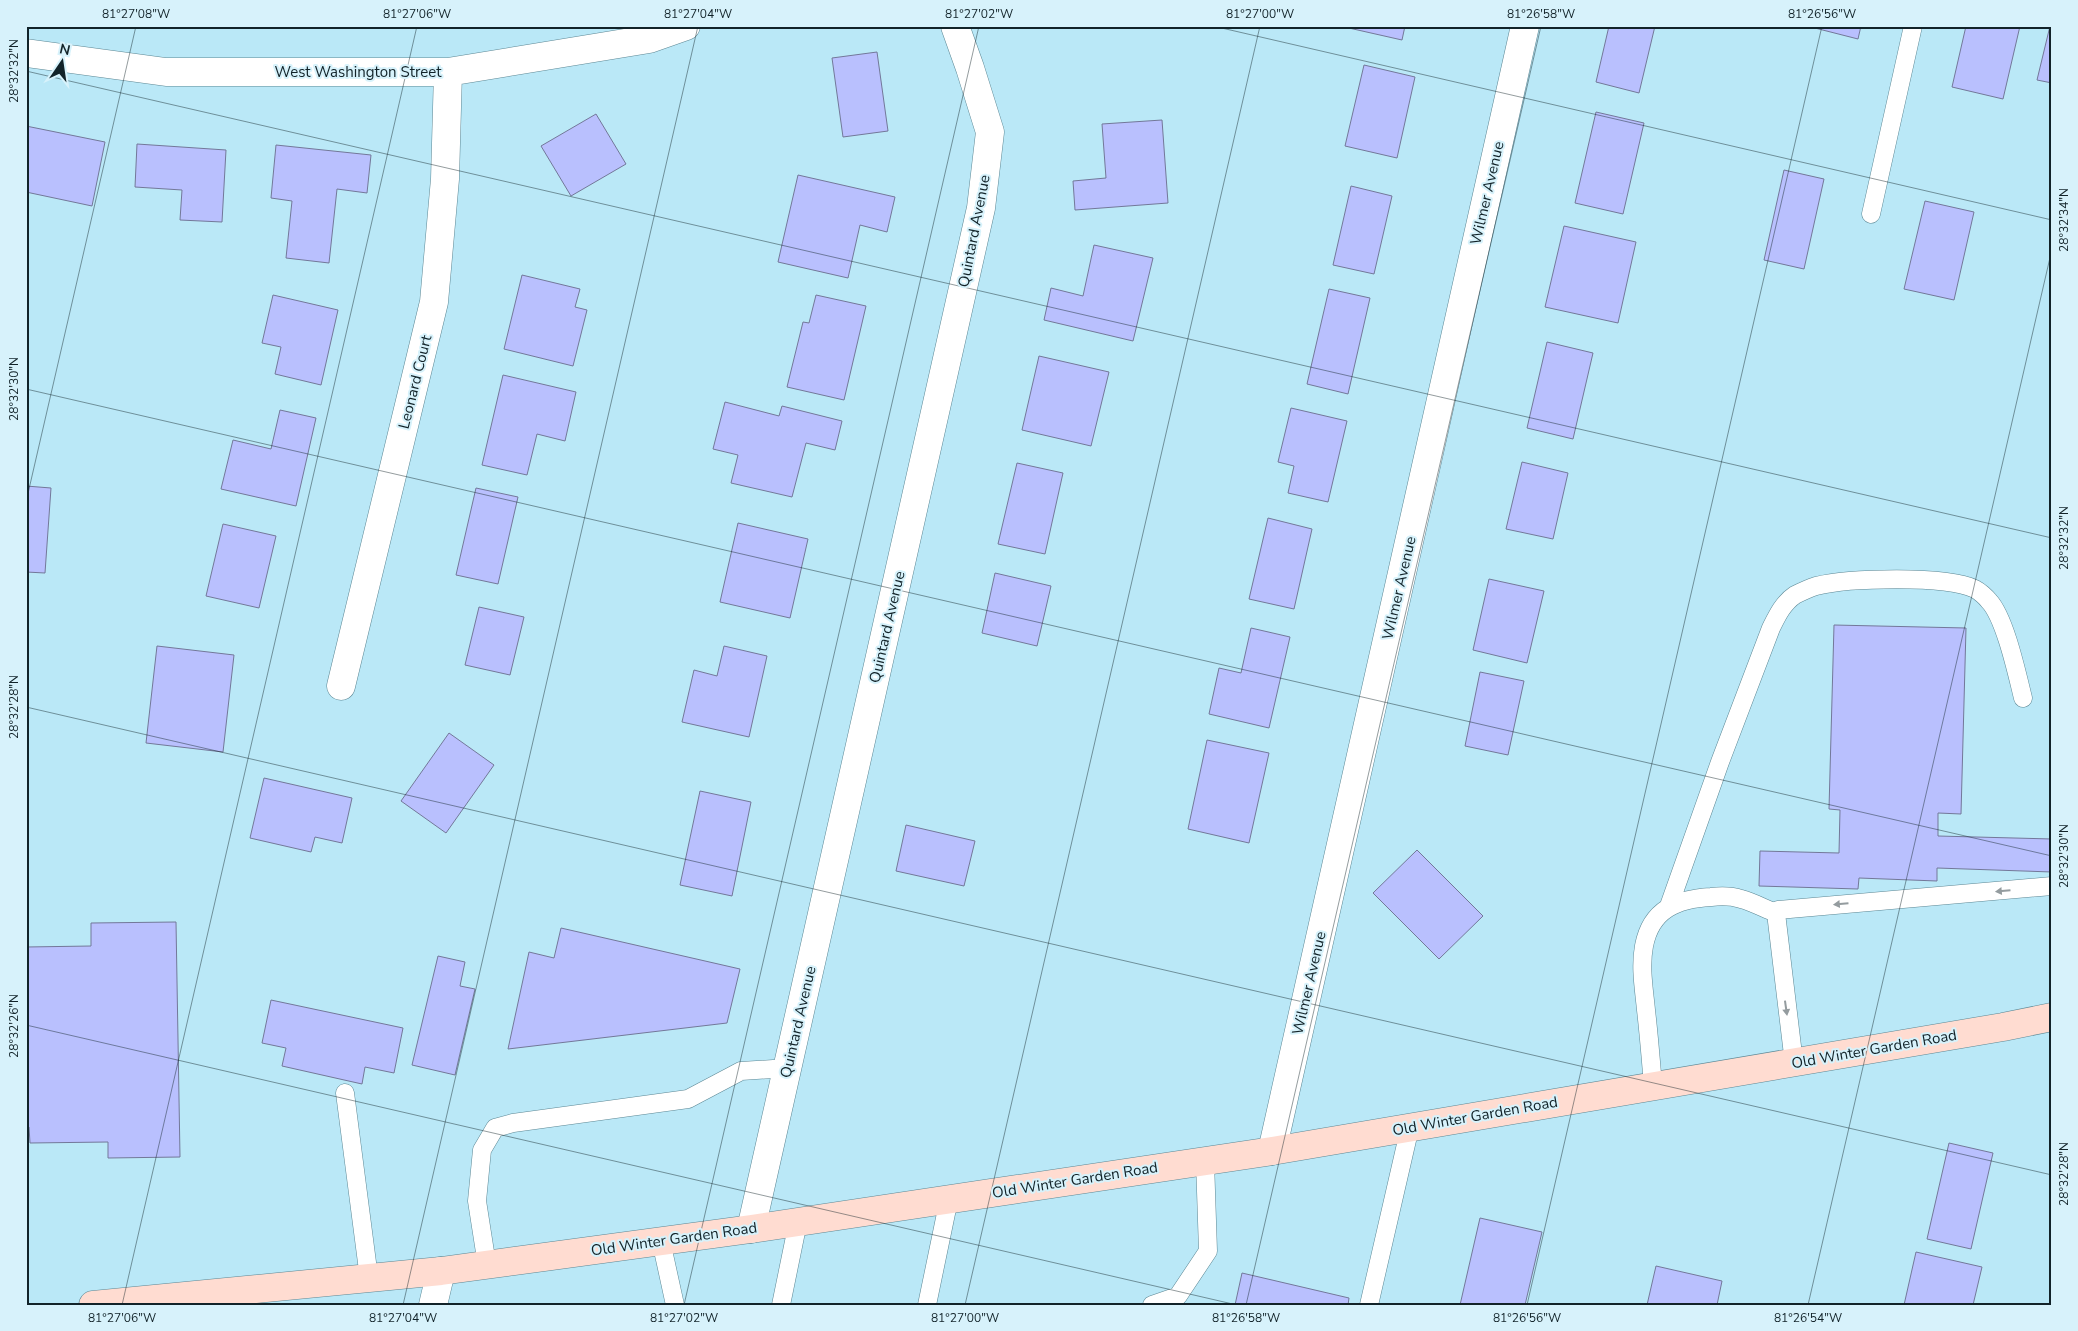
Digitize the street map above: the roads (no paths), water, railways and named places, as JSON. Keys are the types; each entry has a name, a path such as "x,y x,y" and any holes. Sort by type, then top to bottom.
{"main road":[{"name":"Old Winter Garden Road","path":"93,1305 441,1271 751,1229 1272,1151 2003,1027 2052,1017"}],"street":[{"name":"West Washington Street","path":"26,53 166,72 448,72 649,39 686,26"},
{"name":"Quintard Avenue","path":"751,1229 981,208 990,132 955,26"},
{"name":"Wilmer Avenue","path":"1272,1151 1525,26"},
{"name":"Leonard Court","path":"341,686 434,302 445,179 448,72"},
{"path":"433,1305 441,1271"}],"lane":[{"path":"1872,214 1913,26"},
{"path":"1669,906 1720,762 1771,628 1781,608 1794,596 1816,586 1871,581 1953,583 1976,590 1990,602 2000,622 2011,651 2023,698"},
{"path":"1794,1062 1776,914 1778,910 2052,886"},
{"path":"1653,1086 1643,957 1647,934 1660,914 1669,906 1680,901 1720,896 1741,898 1776,914"},
{"path":"487,1265 476,1201 482,1150 495,1128 513,1123 688,1099 741,1071 788,1068"},
{"path":"345,1093 369,1278"},
{"path":"1369,1305 1410,1127"},
{"path":"1152,1305 1178,1296 1208,1252 1205,1161"},
{"path":"927,1305 950,1199"},
{"path":"781,1305 798,1222"},
{"path":"661,1242 675,1305"}]}
